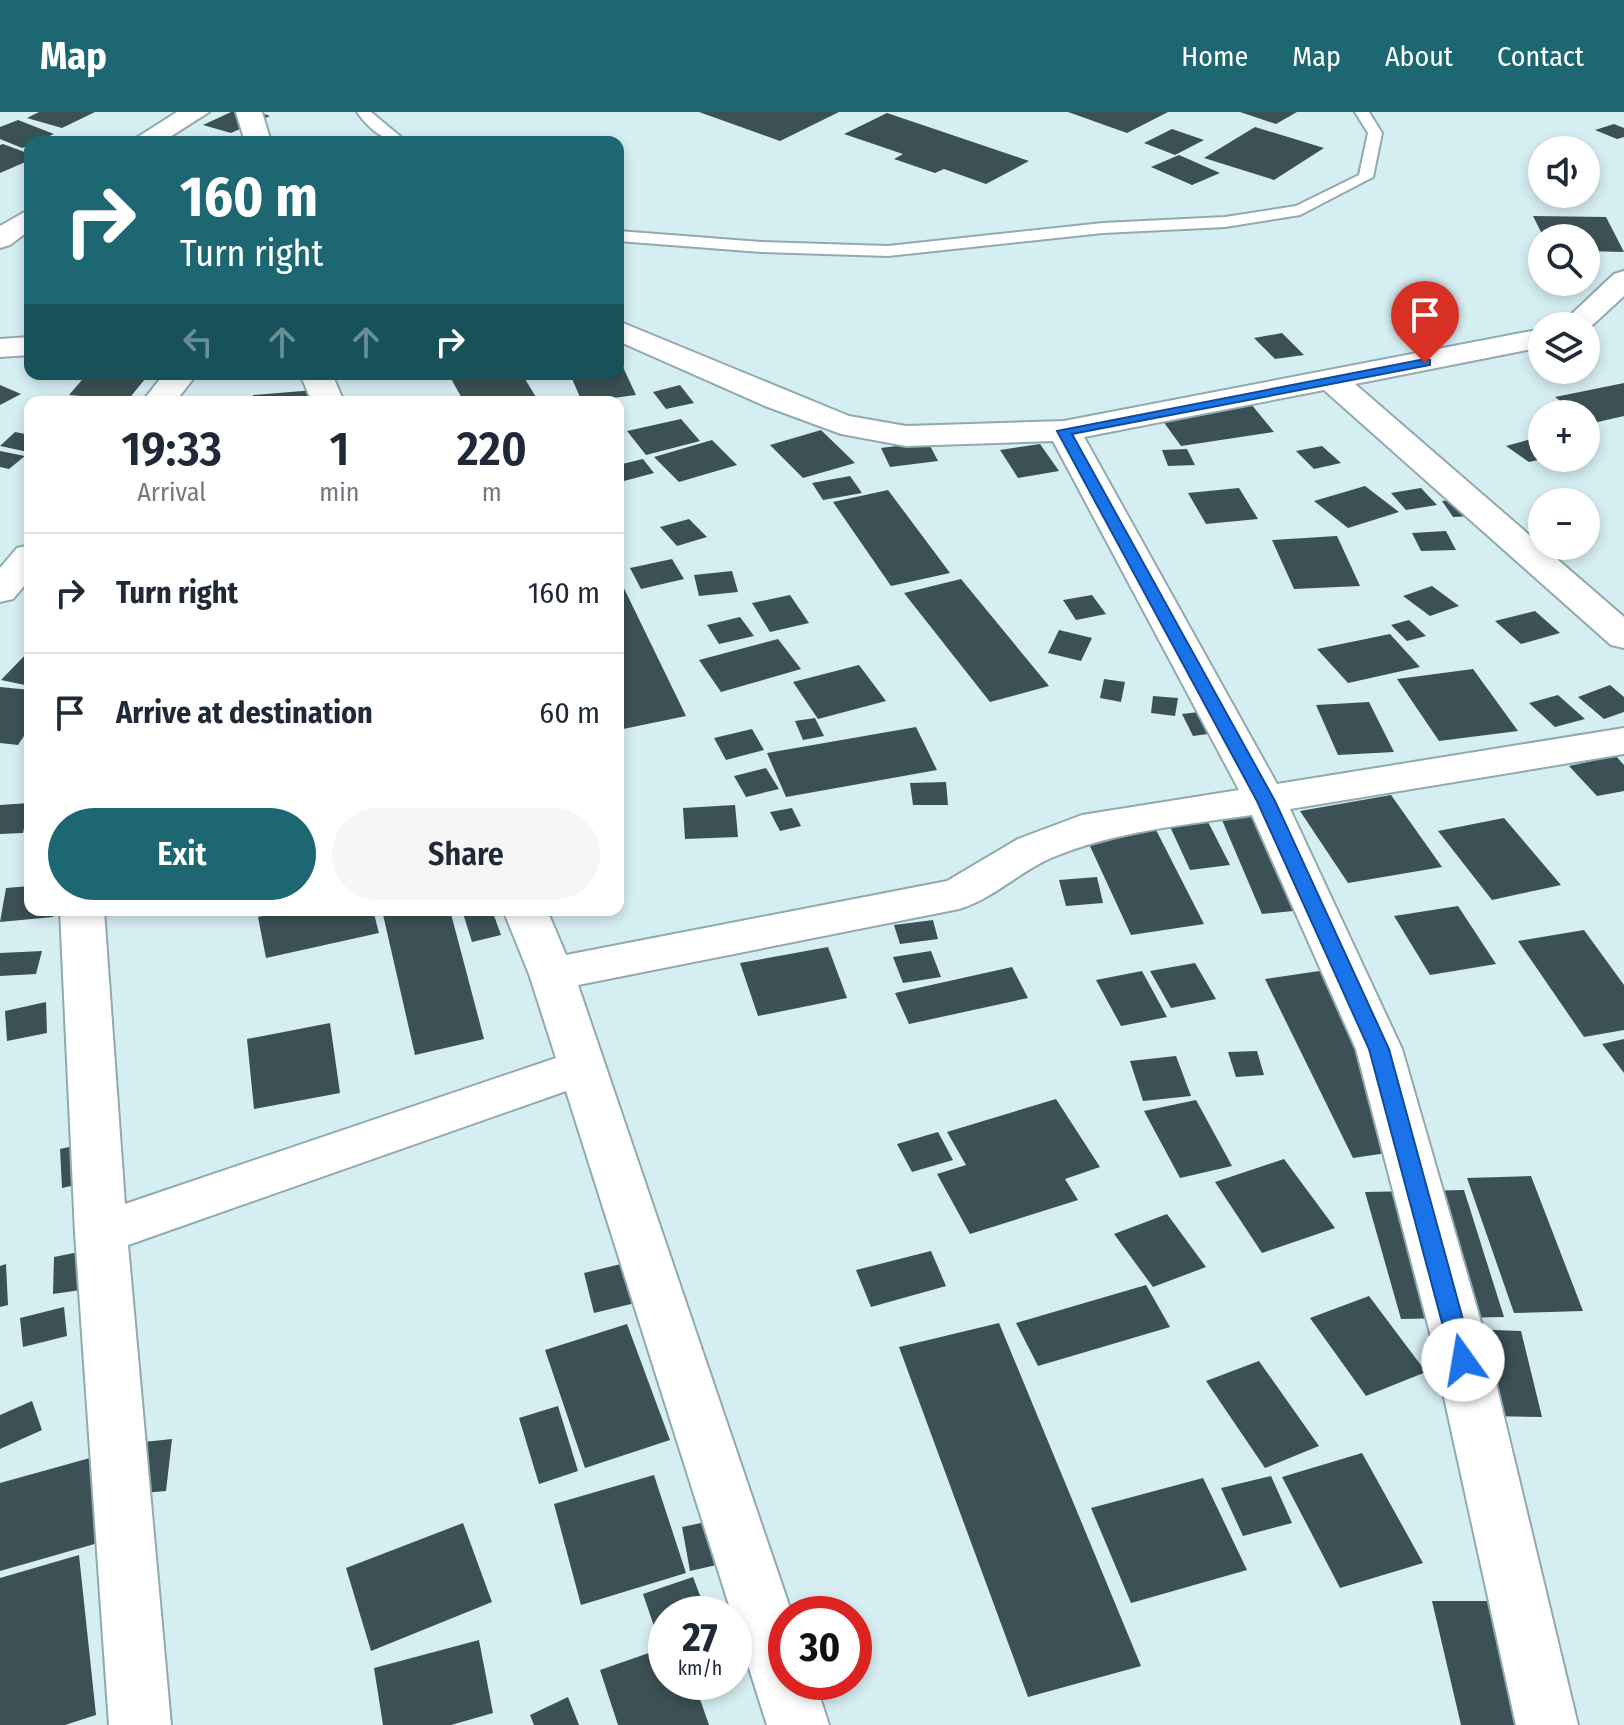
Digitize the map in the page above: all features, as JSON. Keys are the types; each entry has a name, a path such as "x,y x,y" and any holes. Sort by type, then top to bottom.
{"street":[{"path":"154,136 196,112"},
{"path":"249,112 256,136"},
{"path":"0,239 24,221"},
{"path":"1589,312 1624,280"},
{"path":"624,333 841,424 906,436 1064,431 1528,341"},
{"path":"0,348 24,346"},
{"path":"163,396 176,380"},
{"path":"1333,381 1624,637"},
{"path":"1064,431 1266,801 1379,1049 1456,1329 1547,1725"},
{"path":"0,591 24,563"},
{"path":"552,974 959,894 1033,849 1097,825 1266,801 1624,741"},
{"path":"82,916 101,1233 140,1725"},
{"path":"528,916 552,974 798,1725"},
{"path":"101,1233 582,1067"}],"lane":[{"path":"364,112 372,123 391,136"},
{"path":"624,236 761,247 888,251 1103,228 1225,222 1300,210 1366,177 1375,133 1362,112"}],"building":[{"path":"39,112 95,112 62,128 27,118"},
{"path":"231,112 258,112 270,116 231,133 203,125"},
{"path":"699,112 839,112 780,141"},
{"path":"1068,112 1168,112 1127,133"},
{"path":"1240,112 1297,112 1276,124"},
{"path":"887,113 1029,161 986,184 944,169 935,173 894,159 903,154 844,134"},
{"path":"18,120 54,134 24,136 22,148 0,139 0,127"},
{"path":"1614,124 1624,128 1624,137 1617,139 1595,130"},
{"path":"1255,127 1324,148 1274,180 1204,158"},
{"path":"1172,129 1204,140 1175,155 1144,143"},
{"path":"0,145 24,152 24,163 0,173"},
{"path":"1179,155 1220,173 1192,185 1151,167"},
{"path":"1533,216 1606,217 1624,252 1600,251 1600,224 1537,224"},
{"path":"1282,333 1304,355 1275,359 1254,338"},
{"path":"624,369 636,395 624,397 579,396 573,380 624,380"},
{"path":"82,380 144,380 131,396 69,395"},
{"path":"452,380 526,380 535,396 461,396"},
{"path":"1624,383 1624,416 1600,421 1600,400 1559,400 1555,397"},
{"path":"0,385 21,394 0,405"},
{"path":"680,385 694,403 666,409 653,392"},
{"path":"315,390 315,396 253,395"},
{"path":"1251,404 1274,432 1181,446 1160,417"},
{"path":"681,419 700,441 646,455 627,431"},
{"path":"821,430 855,463 803,478 770,445"},
{"path":"15,432 24,434 24,451 0,446"},
{"path":"712,440 737,465 679,482 654,457"},
{"path":"1528,440 1528,461 1506,446"},
{"path":"928,442 938,461 890,467 881,448"},
{"path":"1040,444 1059,471 1018,478 1000,450"},
{"path":"1322,446 1341,463 1314,469 1296,451"},
{"path":"1187,449 1195,465 1168,466 1162,450"},
{"path":"0,451 24,456 9,469 0,467"},
{"path":"643,459 654,473 624,481 624,464"},
{"path":"850,476 862,493 823,500 812,483"},
{"path":"1365,486 1399,512 1348,528 1314,501"},
{"path":"1239,488 1258,519 1206,524 1188,493"},
{"path":"1421,488 1437,505 1406,510 1391,493"},
{"path":"888,490 950,573 891,586 833,502"},
{"path":"1462,499 1474,516 1453,517 1442,501"},
{"path":"689,519 707,537 677,546 660,527"},
{"path":"1446,531 1456,550 1421,551 1412,533"},
{"path":"1337,536 1360,586 1294,589 1272,540"},
{"path":"672,559 684,579 641,589 630,568"},
{"path":"732,571 738,592 699,596 694,575"},
{"path":"961,579 1049,686 990,702 904,593"},
{"path":"1432,586 1459,606 1430,616 1403,596"},
{"path":"624,588 686,716 624,729"},
{"path":"790,595 809,623 770,632 752,603"},
{"path":"1092,595 1106,614 1076,620 1063,600"},
{"path":"1535,611 1560,633 1521,644 1495,621"},
{"path":"740,617 754,636 719,644 707,625"},
{"path":"1409,620 1426,636 1407,641 1391,625"},
{"path":"1059,630 1092,638 1081,661 1048,653"},
{"path":"1390,634 1420,667 1348,683 1317,649"},
{"path":"778,639 801,669 721,692 699,660"},
{"path":"24,656 24,685 1,680"},
{"path":"859,665 886,701 818,719 793,682"},
{"path":"1473,669 1518,731 1439,741 1397,679"},
{"path":"1104,679 1125,682 1121,702 1100,698"},
{"path":"1610,685 1624,697 1624,712 1604,719 1578,697"},
{"path":"0,687 24,689 24,736 18,745 0,743"},
{"path":"1558,695 1585,719 1555,727 1529,703"},
{"path":"1153,696 1178,698 1175,716 1151,713"},
{"path":"1369,702 1394,752 1338,755 1316,705"},
{"path":"1225,709 1237,730 1193,736 1182,714"},
{"path":"815,718 824,736 803,740 795,721"},
{"path":"916,727 937,770 786,797 767,753"},
{"path":"752,729 764,750 726,760 714,738"},
{"path":"1616,756 1624,765 1624,791 1597,796 1569,766"},
{"path":"766,768 779,789 746,797 734,776"},
{"path":"946,782 948,805 913,805 910,783"},
{"path":"1391,795 1442,867 1348,883 1300,811"},
{"path":"24,803 23,833 0,834 0,805"},
{"path":"735,805 738,837 685,839 683,808"},
{"path":"1289,807 1336,907 1262,914 1219,813"},
{"path":"792,808 801,826 780,831 770,812"},
{"path":"1205,816 1230,865 1190,870 1167,820"},
{"path":"1504,818 1561,885 1492,900 1438,831"},
{"path":"1152,822 1204,924 1131,935 1083,831"},
{"path":"1097,877 1103,903 1066,906 1059,880"},
{"path":"24,886 24,916 53,917 0,922 6,888"},
{"path":"1458,906 1496,964 1430,975 1394,916"},
{"path":"375,916 379,933 266,958 258,917"},
{"path":"383,916 452,916 484,1039 415,1055"},
{"path":"464,916 494,916 501,935 472,942"},
{"path":"933,920 938,939 900,944 894,925"},
{"path":"1584,930 1624,985 1624,1030 1584,1037 1518,941"},
{"path":"828,947 847,998 758,1016 740,963"},
{"path":"42,951 36,974 0,976 0,953"},
{"path":"931,951 941,977 903,983 893,957"},
{"path":"1195,963 1216,999 1171,1008 1150,971"},
{"path":"1012,967 1028,998 909,1024 895,993"},
{"path":"1333,969 1427,1147 1353,1158 1265,979"},
{"path":"1142,971 1167,1017 1121,1026 1096,980"},
{"path":"46,1002 47,1033 7,1041 5,1011"},
{"path":"330,1023 340,1093 254,1109 247,1039"},
{"path":"1624,1039 1624,1073 1602,1044"},
{"path":"1257,1051 1264,1075 1236,1077 1228,1052"},
{"path":"1176,1056 1191,1096 1143,1101 1130,1061"},
{"path":"1056,1099 1100,1167 1065,1179 1078,1200 970,1234 937,1174 966,1165 947,1132"},
{"path":"1196,1100 1232,1166 1180,1178 1144,1111"},
{"path":"938,1132 953,1160 912,1172 897,1144"},
{"path":"105,1139 108,1178 62,1188 60,1149"},
{"path":"1284,1159 1335,1228 1262,1253 1215,1182"},
{"path":"1531,1176 1583,1311 1514,1313 1467,1178"},
{"path":"1464,1190 1504,1317 1401,1319 1365,1192"},
{"path":"1167,1214 1206,1267 1153,1287 1114,1234"},
{"path":"94,1249 94,1288 53,1294 54,1257"},
{"path":"931,1251 946,1286 871,1307 856,1270"},
{"path":"625,1263 635,1303 594,1313 584,1273"},
{"path":"6,1264 8,1305 0,1307 0,1266"},
{"path":"1146,1285 1170,1327 1038,1366 1016,1323"},
{"path":"1369,1296 1426,1372 1366,1396 1310,1318"},
{"path":"64,1307 67,1336 23,1347 20,1318"},
{"path":"999,1323 1141,1666 1028,1697 899,1347"},
{"path":"627,1324 670,1440 585,1468 545,1350"},
{"path":"1466,1329 1521,1331 1542,1417 1486,1416"},
{"path":"1259,1361 1319,1446 1265,1468 1206,1381"},
{"path":"32,1401 42,1430 0,1449 0,1415"},
{"path":"558,1406 578,1471 539,1484 519,1418"},
{"path":"172,1439 166,1491 109,1496 116,1445"},
{"path":"1362,1453 1423,1563 1340,1588 1282,1477"},
{"path":"90,1458 98,1543 0,1571 0,1483"},
{"path":"654,1475 686,1573 581,1605 554,1504"},
{"path":"1271,1476 1292,1523 1243,1536 1221,1488"},
{"path":"1203,1478 1247,1570 1131,1603 1091,1508"},
{"path":"725,1518 734,1561 690,1571 682,1527"},
{"path":"463,1523 492,1602 371,1651 346,1568"},
{"path":"79,1555 96,1715 65,1725 0,1725 0,1578"},
{"path":"693,1577 700,1596 648,1596 648,1609 643,1594"},
{"path":"1432,1601 1504,1601 1538,1725 1461,1725"},
{"path":"479,1640 493,1713 451,1725 383,1725 374,1668"},
{"path":"648,1653 648,1700 700,1700 709,1725 618,1725 600,1670"},
{"path":"568,1697 579,1725 534,1725 530,1715"}],"route":[{"path":"1425,363 1064,431 1266,801 1379,1049 1463,1360"}]}
